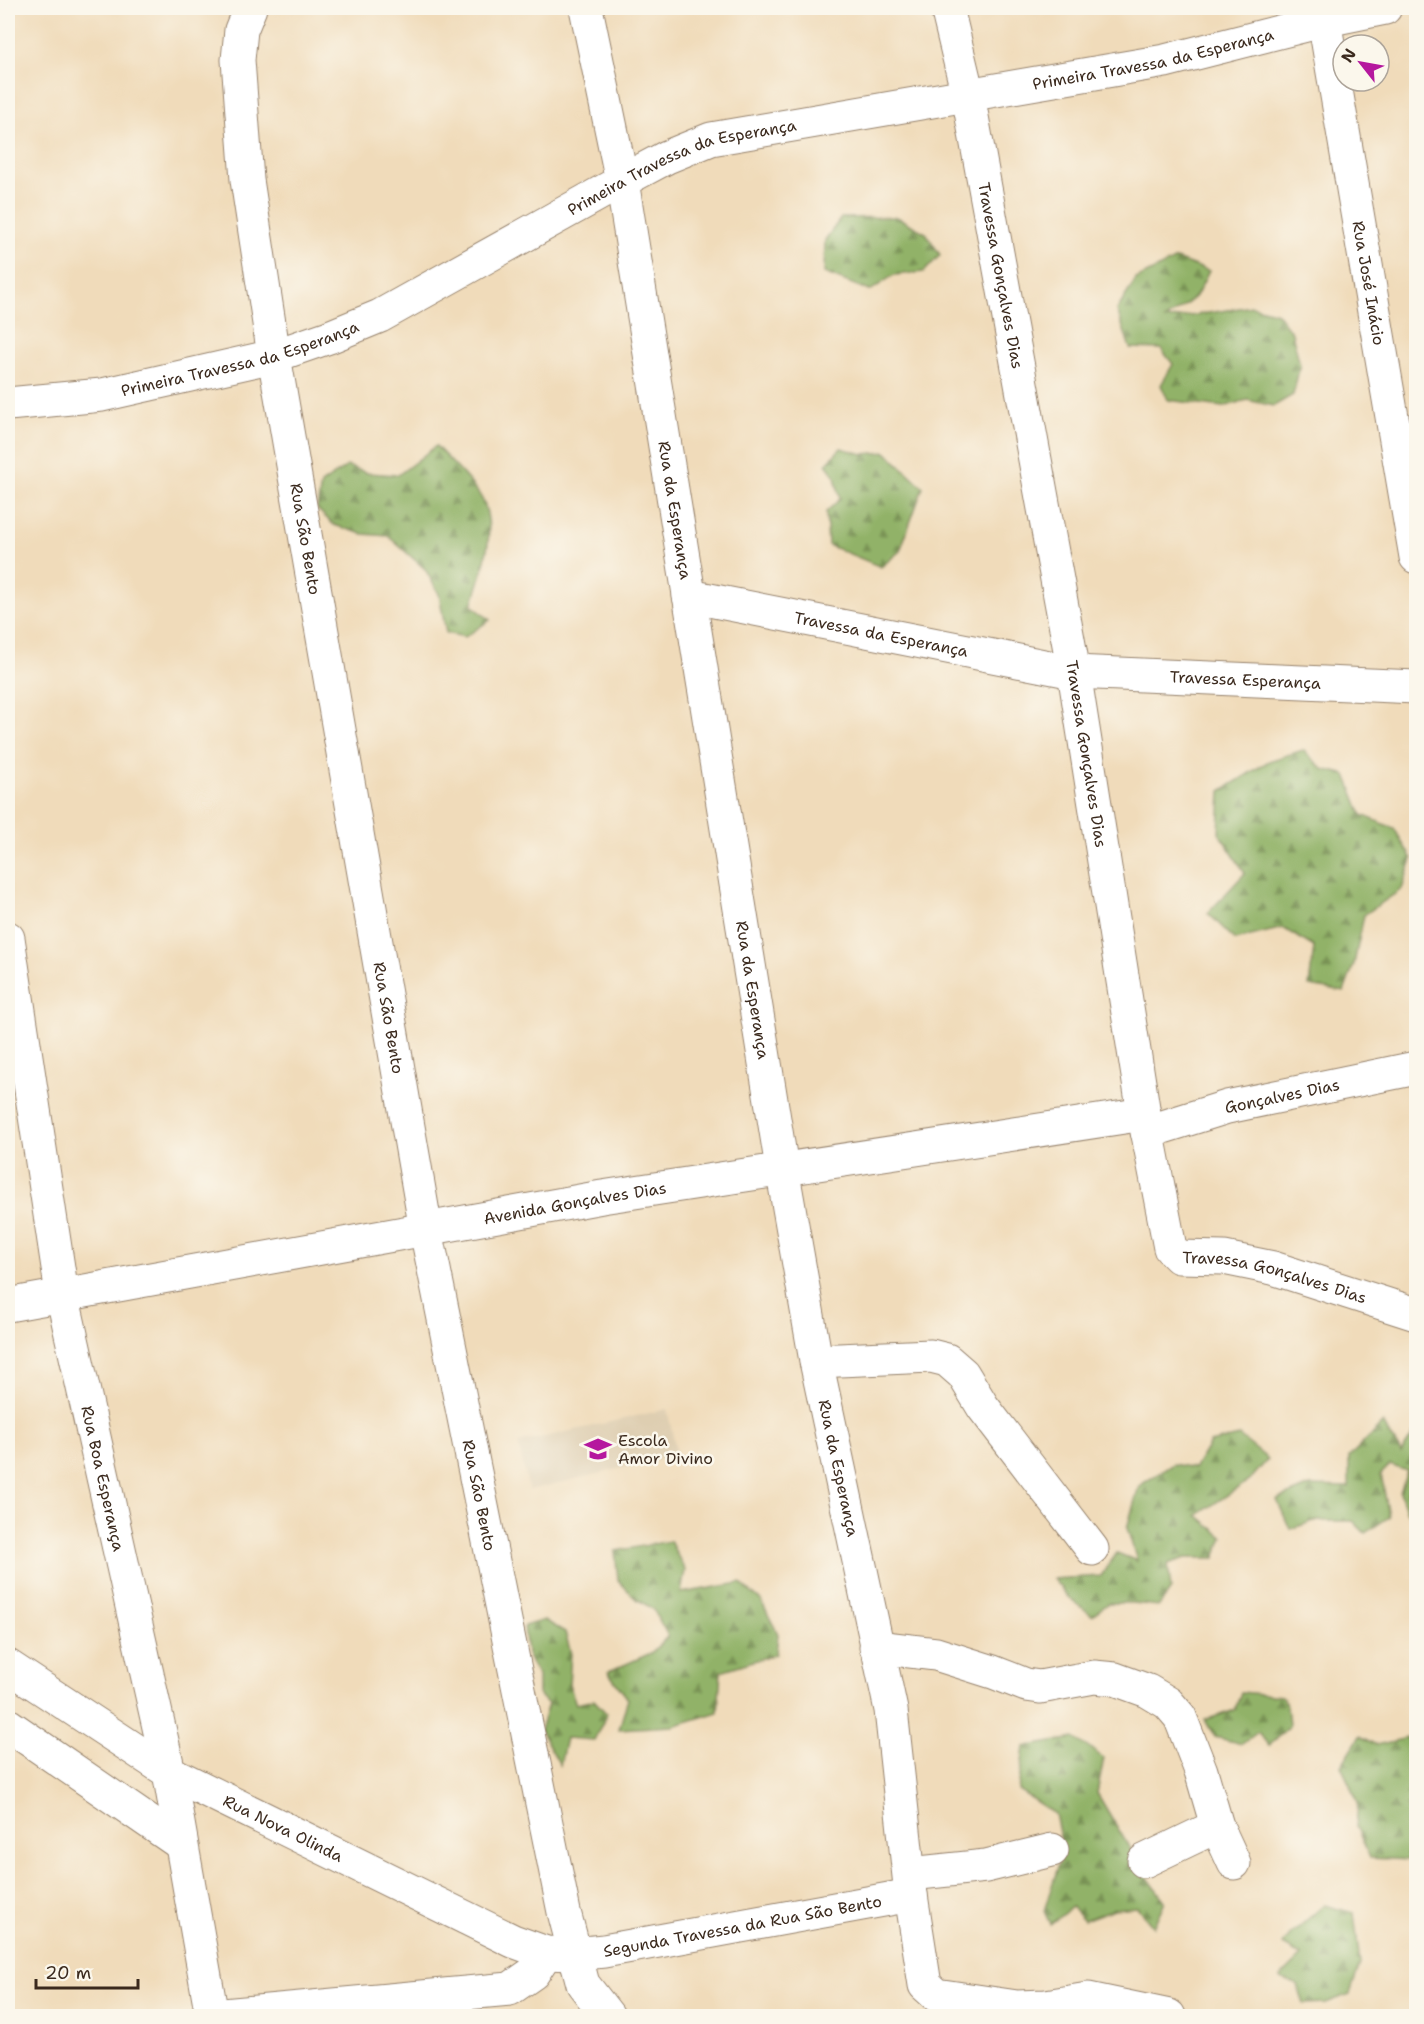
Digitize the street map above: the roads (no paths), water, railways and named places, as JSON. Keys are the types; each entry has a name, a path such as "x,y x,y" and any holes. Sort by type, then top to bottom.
{"street":[{"name":"Rua São Bento","path":"250,8 241,30 238,60 247,180 274,356 426,1230 543,1813 560,1953 608,2016"},
{"name":"Rua da Esperança","path":"586,8 622,181 782,1168 816,1361 891,1710 910,1884 925,1985 936,1995 1017,2007 1046,2006 1088,1999 1169,2016"},
{"name":"Travessa Gonçalves Dias","path":"947,8 968,94 1074,672 1146,1123 1170,1248 1173,1254 1179,1257 1224,1258 1413,1303"},
{"name":"Primeira Travessa da Esperança","path":"8,404 102,395 274,356 329,337 380,316 622,181 667,157 711,139 1165,61 1324,14 1385,8"},
{"name":"Rua José Inácio","path":"1324,14 1416,557"},
{"name":"Travessa da Esperança","path":"689,596 1074,672"},
{"name":"Travessa Esperança","path":"1074,672 1416,687"},
{"name":"Rua Boa Esperança","path":"8,938 62,1294 169,1772 212,2016"},
{"name":"Gonçalves Dias","path":"1146,1123 1416,1068"},
{"name":"Avenida Gonçalves Dias","path":"8,1305 602,1197 782,1168 1146,1123"},
{"path":"816,1361 931,1356 947,1360 963,1374 983,1407 1092,1549"},
{"path":"876,1647 936,1654 1026,1685 1040,1687 1094,1677 1115,1679 1148,1691 1168,1702 1180,1717 1201,1771 1216,1826 1234,1863"},
{"name":"Rua Nova Olinda","path":"8,1666 169,1772 513,1941 560,1953"},
{"path":"8,1725 181,1844"},
{"path":"1144,1862 1216,1826"},
{"name":"Segunda Travessa da Rua São Bento","path":"560,1953 604,1951 910,1884 1052,1850"},
{"path":"212,2016 510,1989 560,1953"}],"place":[{"name":"Escola Amor Divino","path":"598,1449"}]}
